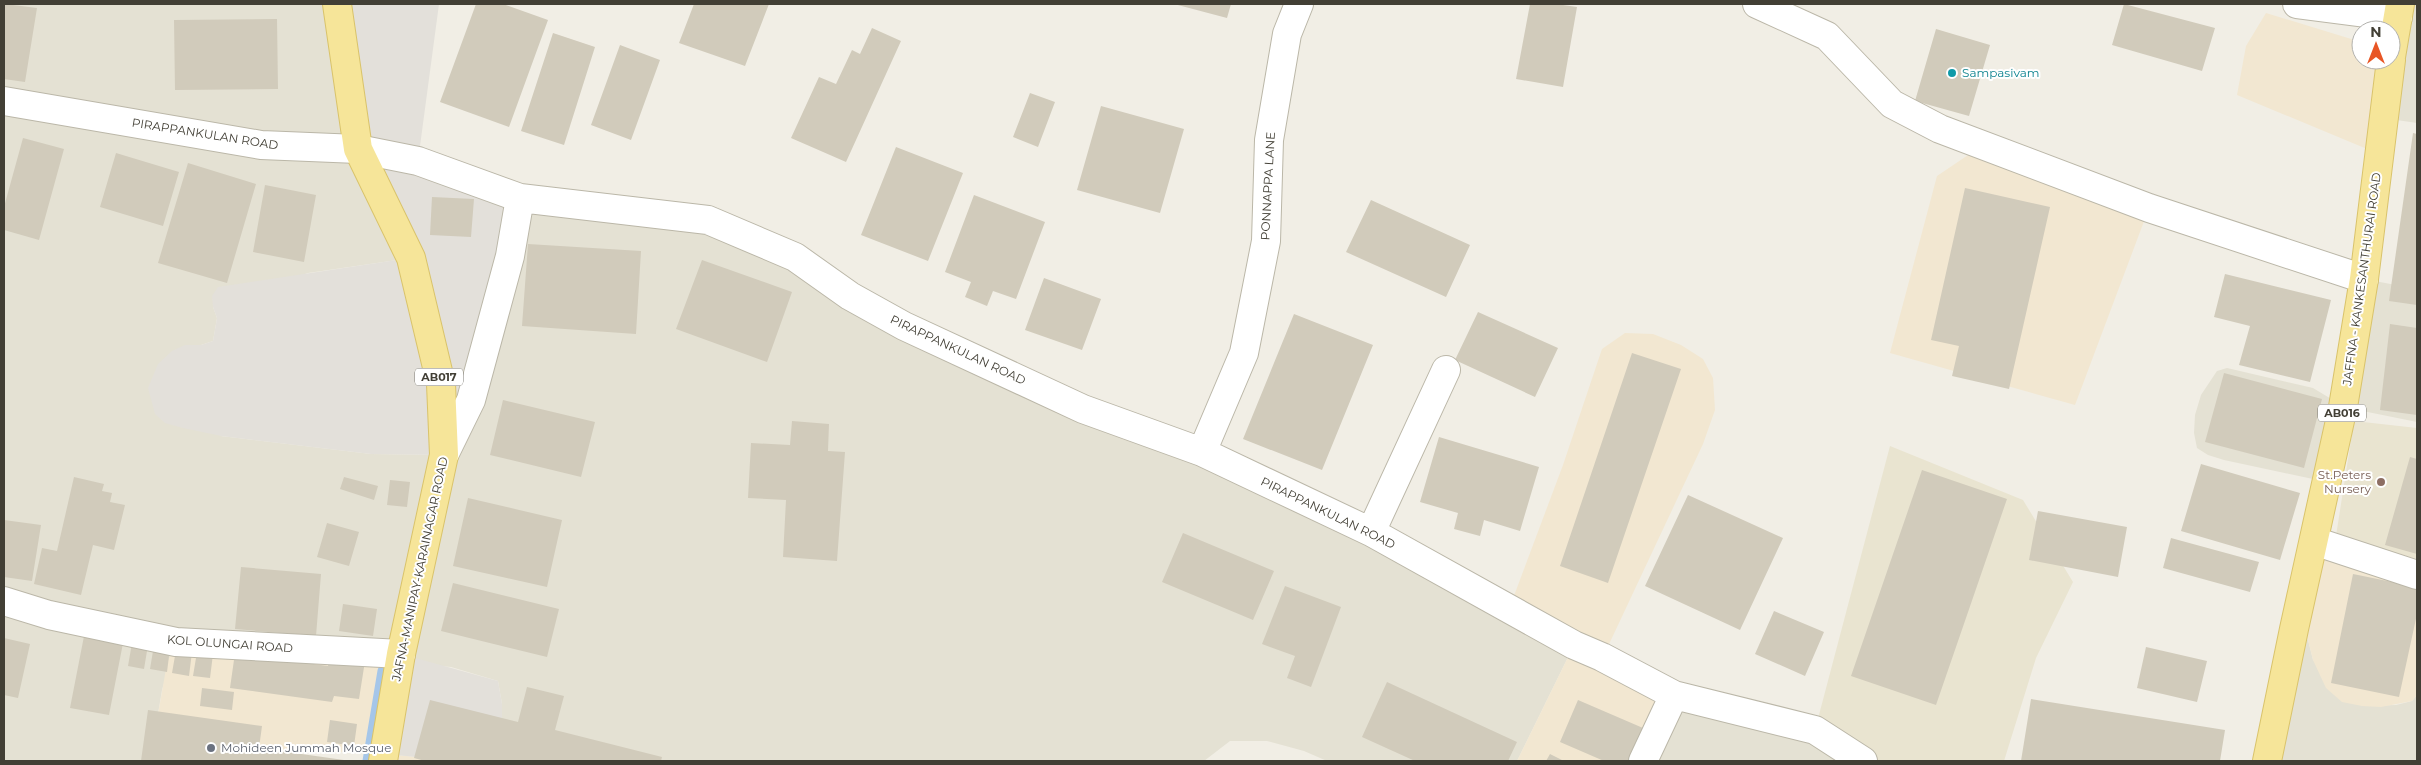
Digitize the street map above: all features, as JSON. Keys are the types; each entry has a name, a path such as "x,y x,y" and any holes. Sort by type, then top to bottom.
{"main road":[{"name":"JAFNA-MANIPAY-KARAINAGAR ROAD","path":"337,4 358,149 411,258 441,384 444,455 401,654 383,761"},
{"name":"JAFFNA - KANKESANTHURAI ROAD","path":"2267,761 2343,407 2364,279 2390,70"}],"street":[{"name":"PONNAPPA LANE","path":"1202,452 1244,353 1266,241 1269,140 1287,34 1299,4"},
{"path":"1757,4 1827,36 1892,104 1940,129 2149,208 2364,279"},
{"path":"2297,4 2399,10"},
{"name":"PIRAPPANKULAN ROAD","path":"4,102 261,145 358,149 418,161 520,198 708,220 795,257 850,296 904,326 1083,409 1202,452 1371,532 1574,645 1602,657 1674,695 1815,730 1864,761"},
{"path":"444,455 470,400 510,256 520,198"},
{"path":"1371,532 1446,370"},
{"path":"2314,541 2417,575"},
{"name":"KOL OLUNGAI ROAD","path":"4,601 49,615 176,642 401,654"},
{"path":"1642,761 1674,695"}],"shaded area":[{"path":"4,4 337,4 411,258 308,273 213,307 217,318 213,341 201,345 185,345 221,436 371,454 444,455 520,198 708,220 850,296 1202,452 1574,645 1517,761 1327,761 1304,751 1267,741 1230,741 1204,761 495,761 502,727 502,704 498,681 451,667 176,642 162,690 150,761 4,761"},
{"path":"337,4 439,4 418,161 520,198 444,455 371,454 221,436 183,428 165,423 155,414 148,388 158,364 172,351 185,345 201,345 213,341 217,318 212,296 218,287 410,258 358,149"},
{"path":"2400,4 2417,4 2417,123 2383,118 2390,70 2401,70 2401,20 2398,20"},
{"path":"2266,13 2351,39 2351,70 2390,70 2379,154 2237,95 2246,46"},
{"path":"1983,145 2149,208 2075,405 1890,353 1937,176"},
{"path":"2364,279 2417,289 2417,422 2343,407 2327,482 2224,460 2208,455 2197,448 2194,433 2195,415 2201,395 2217,371 2227,368 2313,388 2343,406"},
{"path":"1625,333 1653,334 1681,345 1703,359 1713,378 1715,410 1703,444 1603,657 1674,695 1643,761 1517,761 1574,645 1509,609 1563,465 1602,349"},
{"name":"St.Peters Nursery","path":"2354,421 2417,428 2417,559 2336,536"},
{"path":"1890,446 2023,500 2073,582 2036,658 2004,761 1863,761 1815,730"},
{"path":"2314,541 2417,575 2417,695 2412,701 2381,707 2362,706 2342,702 2326,688 2313,660 2308,640 2302,633"},
{"path":"2302,633 2308,640 2313,660 2362,706 2396,705 2412,701 2417,695 2417,761 2267,761"},
{"path":"176,642 401,654 385,754 458,761 383,761 384,754 153,743 167,663"},
{"path":"401,654 498,681 502,704 502,727 495,761 458,761 385,754"},
{"path":"1674,695 1863,761 1643,761"}],"building":[{"path":"5,4 37,8 25,82 4,79"},
{"path":"476,4 503,4 548,20 509,127 440,102"},
{"path":"694,4 769,4 745,66 679,43"},
{"path":"1174,4 1231,4 1227,18"},
{"path":"1530,4 1556,4 1577,7 1563,87 1516,79"},
{"path":"2124,4 2215,28 2202,71 2112,45"},
{"path":"277,19 278,89 175,90 174,20"},
{"path":"872,28 901,41 846,162 791,138 819,77 836,84 852,50 860,54"},
{"name":"Sampasivam","path":"1936,29 1990,45 1969,116 1915,101"},
{"path":"553,33 595,47 564,145 521,131"},
{"path":"620,45 660,60 631,140 591,125"},
{"path":"1030,93 1055,102 1038,147 1013,137"},
{"path":"1101,106 1184,129 1160,213 1077,190"},
{"path":"2413,133 2417,134 2417,305 2389,301"},
{"path":"23,138 64,149 39,240 4,230 4,207"},
{"path":"896,147 963,173 928,261 861,235"},
{"path":"116,153 179,172 163,226 100,207"},
{"path":"188,163 256,184 227,283 158,263"},
{"path":"265,185 316,195 304,262 253,252"},
{"path":"1965,188 2050,207 2009,389 1952,376 1959,346 1931,340"},
{"path":"974,195 1045,222 1016,299 993,291 987,306 965,297 971,282 945,272"},
{"path":"432,197 474,199 471,237 430,235"},
{"path":"1371,200 1470,245 1446,297 1346,252"},
{"path":"528,244 641,251 636,334 522,326"},
{"path":"702,260 792,292 767,362 676,329"},
{"path":"2225,274 2331,300 2310,382 2239,365 2250,326 2214,317"},
{"path":"1044,278 1101,299 1082,350 1025,330"},
{"path":"1478,312 1558,348 1535,397 1455,360"},
{"path":"1294,314 1373,345 1322,470 1243,439"},
{"path":"2390,324 2417,328 2417,415 2380,410"},
{"path":"1632,353 1681,369 1608,583 1560,566"},
{"path":"2224,373 2322,399 2304,468 2205,442"},
{"path":"503,400 595,422 581,477 490,455"},
{"path":"792,421 829,424 828,451 845,452 837,561 783,557 786,500 748,498 751,443 790,445"},
{"path":"1439,437 1539,467 1520,531 1484,520 1480,536 1454,529 1458,513 1420,502"},
{"path":"2410,457 2417,459 2417,554 2385,545"},
{"path":"2201,464 2300,493 2280,560 2181,531"},
{"path":"1922,470 2007,499 1936,705 1851,676"},
{"path":"74,477 104,484 102,491 112,493 110,502 125,505 114,550 93,545 81,595 34,584 42,548 57,551"},
{"path":"344,477 378,486 374,500 340,489"},
{"path":"390,480 410,482 407,507 387,505"},
{"path":"1688,495 1783,538 1740,630 1645,586"},
{"path":"468,498 562,520 547,587 453,566"},
{"path":"2038,511 2127,527 2118,577 2029,560"},
{"path":"4,520 41,525 32,581 4,577"},
{"path":"327,523 359,532 349,566 317,557"},
{"path":"1183,533 1274,571 1253,620 1162,582"},
{"path":"2171,538 2259,562 2250,592 2163,568"},
{"path":"241,567 321,574 316,636 235,629"},
{"path":"2353,574 2417,587 2417,614 2399,697 2331,683"},
{"path":"453,583 559,609 547,657 441,631"},
{"path":"1285,586 1341,607 1311,687 1287,678 1295,656 1262,644"},
{"path":"343,604 377,609 373,636 339,631"},
{"path":"1774,611 1824,632 1805,676 1755,654"},
{"path":"85,631 124,638 109,715 70,708"},
{"path":"4,638 30,644 18,698 4,695"},
{"path":"132,643 148,645 144,669 128,666"},
{"path":"154,645 170,648 167,672 150,669"},
{"path":"2146,647 2207,661 2197,702 2137,688"},
{"path":"176,650 192,652 189,676 172,673"},
{"path":"197,652 213,654 210,678 193,676"},
{"path":"235,653 328,666 330,656 365,661 359,699 334,696 332,702 230,688"},
{"path":"1387,682 1517,742 1508,761 1415,761 1362,737"},
{"path":"527,687 564,696 555,730 662,757 661,761 425,761 414,758 430,700 518,722"},
{"path":"202,688 234,692 232,710 200,706"},
{"path":"2031,699 2225,730 2220,761 2021,761"},
{"path":"1578,700 1643,728 1629,761 1604,761 1560,742"},
{"path":"148,710 262,726 259,748 351,761 141,761"},
{"path":"330,720 357,724 354,746 327,742"},
{"path":"1550,754 1564,761 1546,761"}],"waterway":[{"path":"368,761 383,671"}],"place":[{"name":"Sampasivam","path":"1952,73"},
{"name":"St.Peters Nursery","path":"2381,482"},
{"name":"Mohideen Jummah Mosque","path":"211,748"}]}
